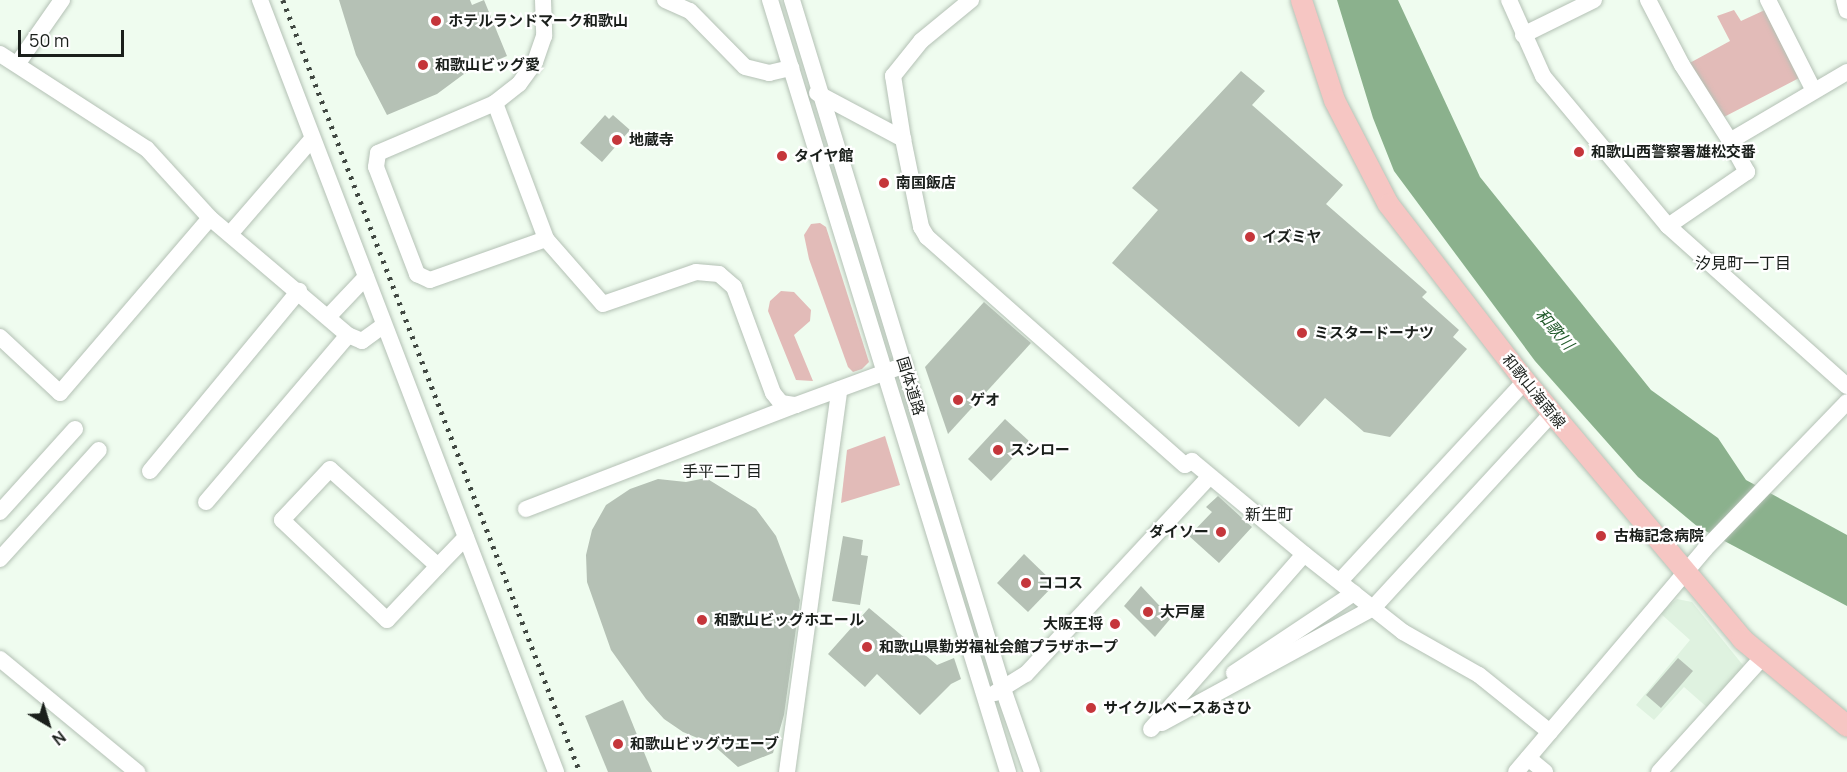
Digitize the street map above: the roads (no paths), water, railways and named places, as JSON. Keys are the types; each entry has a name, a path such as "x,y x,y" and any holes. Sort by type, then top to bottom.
{"main road":[{"name":"和歌山海南線","path":"1301,0 1334,100 1365,167 1388,204 1525,381 1761,659 1847,726"}],"street":[{"path":"18,63 62,0"},
{"path":"260,0 556,772"},
{"path":"543,0 544,36 535,62 519,84 495,103 391,144 378,153 376,167 417,274 430,280 546,239"},
{"path":"665,0 690,11 745,67 769,73 791,68"},
{"name":"国体道路","path":"770,0 1008,772"},
{"name":"国体道路","path":"792,0 1003,689 1032,772"},
{"path":"971,0 921,41 892,76 921,226 927,237 1185,465 1192,461 1403,632 1479,675 1550,732"},
{"path":"1509,0 1543,76 1668,226 1847,386"},
{"path":"1523,35 1594,0"},
{"path":"1648,0 1682,65 1747,172 1668,226"},
{"path":"1768,0 1813,89"},
{"path":"1844,0 1847,11"},
{"path":"0,54 18,63 147,149 210,218 299,291 348,335 362,341 384,325"},
{"path":"1730,141 1813,89 1847,72"},
{"path":"800,99 820,92 903,140"},
{"path":"495,103 546,239 555,245 591,295 603,303 696,272 719,274 734,287 772,393 781,403 796,405"},
{"path":"230,234 312,139"},
{"path":"0,337 60,393 210,218"},
{"path":"328,317 366,277"},
{"path":"150,471 299,291"},
{"path":"206,502 348,335"},
{"path":"526,509 905,365"},
{"path":"1340,581 1525,381"},
{"path":"787,772 839,390"},
{"path":"1516,772 1687,574 1704,549 1766,482 1847,402"},
{"path":"1151,729 1373,608 1552,413"},
{"path":"0,512 75,429"},
{"path":"0,559 99,450"},
{"path":"438,566 330,469 282,520 387,620 466,537"},
{"path":"984,698 1026,674 1209,477"},
{"path":"1151,729 1304,554"},
{"path":"1151,729 1354,592"},
{"path":"0,659 136,772"},
{"path":"1659,772 1761,659"},
{"path":"1528,758 1545,772"}],"water":[{"name":"和歌川","path":"1337,0 1398,0 1480,177 1651,390 1718,438 1746,480 1847,535 1847,606 1698,527 1638,477 1535,361 1394,171 1373,118"}],"railway":[{"path":"283,0 580,772"}],"place":[{"name":"ホテルランドマーク和歌山","path":"436,21"},
{"name":"和歌山ビッグ愛","path":"423,65"},
{"name":"地蔵寺","path":"617,140"},
{"name":"和歌山西警察署雄松交番","path":"1579,152"},
{"name":"タイヤ館","path":"782,156"},
{"name":"南国飯店","path":"884,183"},
{"name":"イズミヤ","path":"1250,237"},
{"name":"ミスタードーナツ","path":"1302,333"},
{"name":"ゲオ","path":"958,400"},
{"name":"スシロー","path":"998,450"},
{"name":"ダイソー","path":"1221,532"},
{"name":"古梅記念病院","path":"1601,536"},
{"name":"ココス","path":"1026,583"},
{"name":"大戸屋","path":"1148,612"},
{"name":"和歌山ビッグホエール","path":"702,620"},
{"name":"大阪王将","path":"1115,624"},
{"name":"和歌山県勤労福祉会館プラザホープ","path":"867,647"},
{"name":"サイクルベースあさひ","path":"1091,708"},
{"name":"和歌山ビッグウエーブ","path":"618,744"}],"district":[{"name":"汐見町一丁目","path":"1743,263"},
{"name":"手平二丁目","path":"722,471"},
{"name":"新生町","path":"1269,514"}]}
